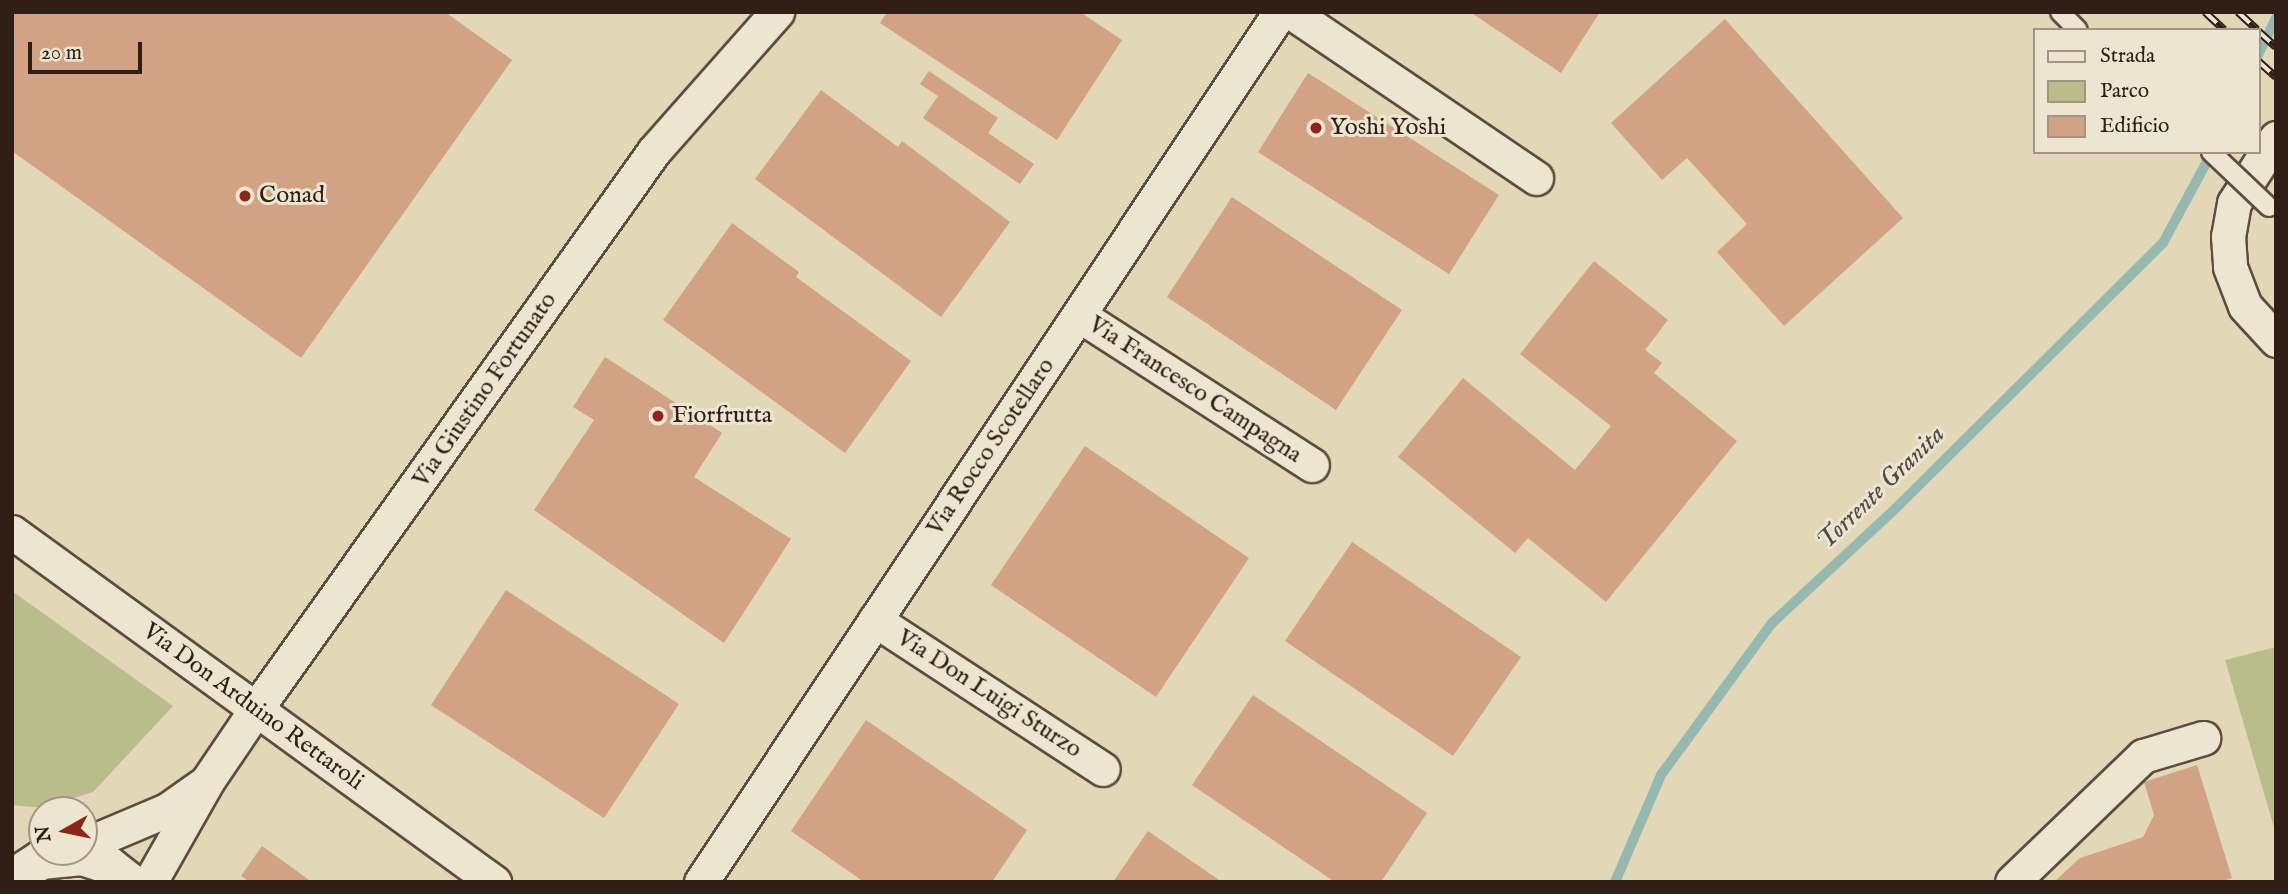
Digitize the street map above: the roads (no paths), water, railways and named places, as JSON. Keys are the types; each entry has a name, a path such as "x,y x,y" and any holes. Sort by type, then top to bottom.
{"main road":[{"path":"98,861 106,864 129,882"}],"street":[{"name":"Via Giustino Fortunato","path":"150,882 208,780 256,709 654,151 777,12"},
{"name":"Via Rocco Scotellaro","path":"701,882 1280,12"},
{"path":"1291,12 1536,178"},
{"path":"2276,138 2234,203 2228,236 2231,267 2245,306 2276,340"},
{"name":"Via Francesco Campagna","path":"1079,315 1312,465"},
{"name":"Via Don Arduino Rettaroli","path":"12,532 495,882"},
{"name":"Via Don Luigi Sturzo","path":"876,620 1103,769"},
{"path":"2011,882 2143,755 2203,738"},
{"name":"Via Giustino Fortunato","path":"98,838 167,810 208,780"}],"lane":[{"path":"2060,12 2076,28"},
{"path":"2213,154 2272,210"}],"waterway":[{"name":"Torrente Granita","path":"2260,51 2276,18"},
{"name":"Torrente Granita","path":"1615,882 1661,775 1772,623 1896,508 2163,243 2211,154"}],"railway":[{"path":"2205,12 2222,28"},
{"path":"2238,12 2255,28"},
{"path":"2260,33 2276,47"},
{"path":"2260,63 2276,77"}],"place":[{"name":"Yoshi Yoshi","path":"1316,128"},
{"name":"Conad","path":"245,196"},
{"name":"Fiorfrutta","path":"658,416"}]}
